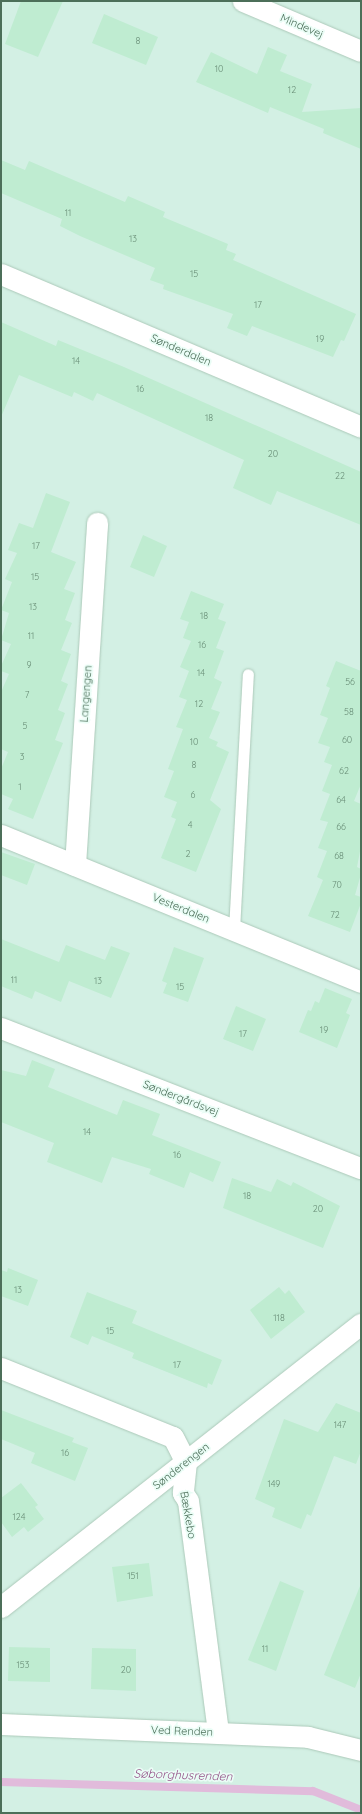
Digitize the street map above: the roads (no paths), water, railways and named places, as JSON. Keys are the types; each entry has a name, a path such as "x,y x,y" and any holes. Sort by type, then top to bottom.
{"street":[{"name":"Mindevej","path":"242,1 361,51"},
{"name":"Sønderdalen","path":"1,274 361,427"},
{"name":"Langengen","path":"75,865 97,523"},
{"name":"Vesterdalen","path":"1,835 361,982"},
{"name":"Søndergårdsvej","path":"1,1028 361,1168"},
{"name":"Sønderengen","path":"1,1607 361,1324"},
{"path":"1,1368 173,1437 186,1462"},
{"name":"Bækkebo","path":"186,1462 183,1493 188,1502 218,1732"},
{"name":"Ved Renden","path":"1,1724 308,1737 361,1750"}],"lane":[{"path":"234,930 248,674"}],"waterway":[{"name":"Søborghusrenden","path":"1,1782 313,1791 361,1810"}]}
